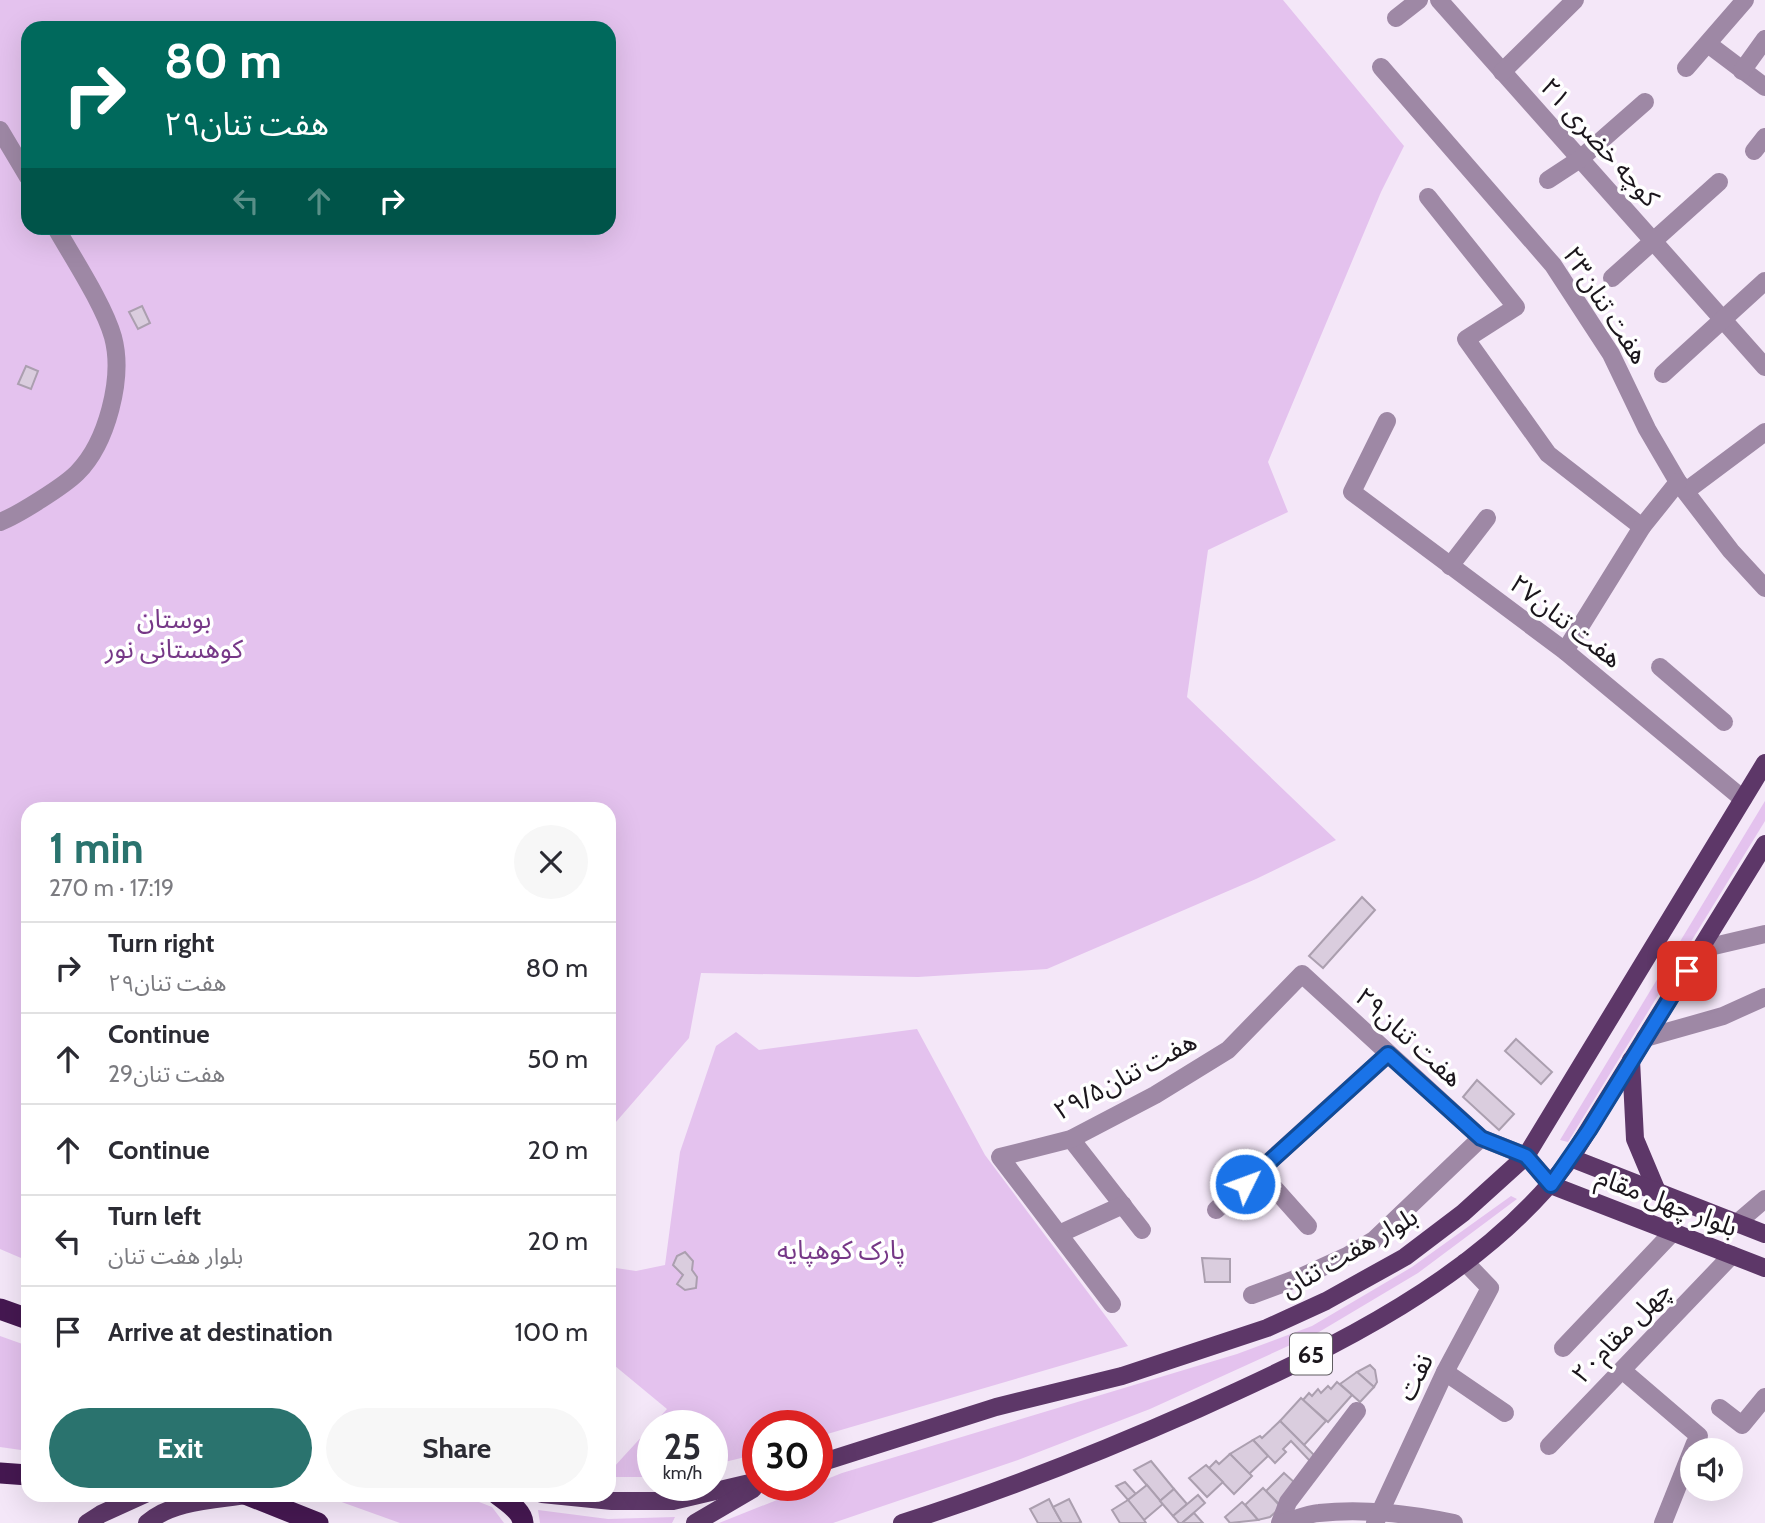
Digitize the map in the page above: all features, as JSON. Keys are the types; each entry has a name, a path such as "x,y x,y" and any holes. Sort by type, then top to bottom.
{"highway":[{"path":"0,1309 21,1316"},
{"path":"0,1473 21,1474"},
{"path":"266,1502 318,1523"},
{"path":"506,1502 523,1518 523,1523"}],"main road":[{"name":"بلوار هفت تنان","path":"833,1459 996,1407 1122,1376 1267,1328 1326,1301 1405,1257 1463,1213 1526,1156 1765,763"},
{"name":"65","path":"902,1523 1058,1468 1138,1436 1264,1379 1382,1317 1465,1262 1538,1200 1571,1158 1765,844"},
{"path":"1631,1060 1635,1139 1656,1189"},
{"name":"بلوار چهل مقام","path":"1571,1158 1656,1189 1765,1236"},
{"name":"بلوار چهل مقام","path":"1551,1185 1760,1266"},
{"path":"1760,1266 1765,1236"},
{"path":"616,1501 673,1501 742,1487"},
{"path":"695,1523 742,1494"},
{"path":"87,1523 127,1502"},
{"path":"147,1523 164,1512 210,1502"}],"street":[{"path":"1396,18 1419,0"},
{"name":"کوچه خضری ۲۱","path":"1438,0 1765,367"},
{"path":"1502,72 1576,0"},
{"path":"1686,68 1745,0"},
{"path":"1742,71 1765,39"},
{"path":"1708,44 1765,87"},
{"name":"هفت تنان۲۳","path":"1381,67 1553,265 1611,354 1647,429 1682,487 1731,551 1765,588"},
{"path":"1548,180 1580,159 1645,102"},
{"path":"0,130 21,165"},
{"path":"1754,151 1765,137"},
{"path":"1612,278 1719,182"},
{"path":"1428,197 1516,307 1466,339 1548,454 1642,527"},
{"path":"0,522 77,473 97,446 116,389 117,362 113,336 60,235"},
{"path":"1663,374 1765,281"},
{"name":"هفت تنان۲۷","path":"1387,421 1352,492 1565,651 1743,799"},
{"path":"1565,651 1642,527 1682,487 1765,432"},
{"path":"1450,566 1487,518"},
{"path":"1660,667 1724,722"},
{"path":"1701,948 1765,934"},
{"name":"هفت تنان۲۹","path":"1302,974 1481,1138"},
{"name":"۲۹/۵هفت تنان","path":"1112,1304 1000,1157 1071,1139 1155,1096 1228,1050 1302,974"},
{"path":"1645,1038 1723,1016 1765,998"},
{"path":"1216,1210 1388,1054"},
{"path":"1252,1296 1347,1256 1374,1240 1481,1138 1526,1156 1551,1185"},
{"path":"1071,1139 1142,1230"},
{"path":"1259,1171 1308,1226"},
{"path":"1737,1223 1765,1199"},
{"path":"1059,1234 1123,1205"},
{"path":"1563,1348 1673,1232"},
{"name":"چهل مقام۲۰","path":"1549,1446 1732,1255"},
{"name":"نفت","path":"1377,1517 1445,1372 1490,1288 1465,1262"},
{"path":"1622,1370 1697,1439 1663,1523"},
{"path":"1445,1372 1505,1413"},
{"path":"1720,1408 1742,1425 1765,1397"},
{"path":"1281,1523 1288,1502 1357,1411"},
{"path":"1281,1523 1317,1513 1377,1517 1408,1514 1454,1523"}],"green space":[{"name":"بوستان کوهستانی نور","path":"0,0 1283,0 1404,146 1381,192 1268,462 1288,512 1208,550 1187,697 1336,840 1256,879 1047,969 918,977 701,973 689,1038 616,1122 616,802 21,802 21,1258 0,1249"},
{"path":"1765,801 1765,821 1568,1142 1560,1140"},
{"name":"پارک کوهپایه","path":"917,1029 985,1155 1128,1346 833,1432 833,1410 742,1410 742,1458 728,1461 728,1410 666,1410 616,1367 616,1268 636,1271 665,1265 680,1152 716,1046 736,1032 759,1050"},
{"path":"1511,1196 1517,1199 1418,1273 1319,1332 1150,1409 1018,1460 833,1523 719,1523 774,1501 833,1501 833,1477 842,1473 1237,1354 1312,1326 1412,1267"},
{"path":"0,1336 21,1344 21,1450 0,1447"},
{"name":"پارک کوهپایه","path":"637,1442 637,1477 616,1477 616,1465"},
{"path":"342,1502 479,1502 492,1507 504,1523 400,1523"},
{"path":"538,1510 608,1519 675,1517 672,1523 540,1523"}],"building":[{"path":"142,306 150,323 138,329 129,312"},
{"path":"26,366 38,371 31,389 18,384"},
{"path":"1362,897 1375,910 1323,968 1309,956"},
{"path":"1516,1039 1552,1072 1541,1084 1505,1051"},
{"path":"1477,1080 1514,1114 1499,1130 1463,1097"},
{"path":"685,1252 693,1261 692,1270 697,1277 696,1288 685,1290 677,1284 683,1275 673,1265 677,1256"},
{"path":"1202,1258 1230,1259 1230,1282 1205,1282"},
{"path":"1370,1365 1375,1370 1377,1382 1374,1387 1357,1372"},
{"path":"1357,1372 1374,1387 1360,1402 1340,1384"},
{"path":"1337,1382 1352,1395 1328,1422 1303,1400 1318,1389 1321,1393 1328,1386 1331,1389"},
{"path":"1301,1398 1326,1421 1304,1445 1280,1421"},
{"path":"1280,1421 1315,1456 1310,1461 1291,1441 1283,1449 1286,1452 1275,1463 1253,1440 1260,1436 1262,1438"},
{"path":"1253,1440 1268,1456 1249,1474 1230,1454"},
{"path":"1230,1454 1252,1476 1234,1494 1209,1468 1216,1461 1219,1464"},
{"path":"1151,1461 1174,1489 1160,1501 1134,1470"},
{"path":"1206,1465 1223,1482 1207,1497 1189,1478"},
{"path":"1284,1473 1295,1483 1279,1504 1266,1491"},
{"path":"1125,1482 1136,1494 1128,1500 1116,1486"},
{"path":"1147,1485 1163,1504 1144,1520 1128,1500"},
{"path":"1263,1488 1281,1507 1270,1517 1258,1520 1245,1505"},
{"path":"1174,1489 1187,1504 1173,1516 1160,1501"},
{"path":"1198,1495 1205,1503 1179,1523 1173,1516"},
{"path":"1049,1499 1062,1523 1038,1523 1030,1509"},
{"path":"1069,1499 1081,1522 1062,1523 1053,1507"},
{"path":"1128,1500 1146,1523 1120,1523 1112,1510"},
{"path":"1242,1502 1258,1520 1230,1523 1225,1517"},
{"path":"1194,1513 1203,1523 1182,1523"}],"route":[{"path":"1245,1184 1388,1054 1481,1138 1526,1156 1551,1185 1589,1130 1687,971"}]}
